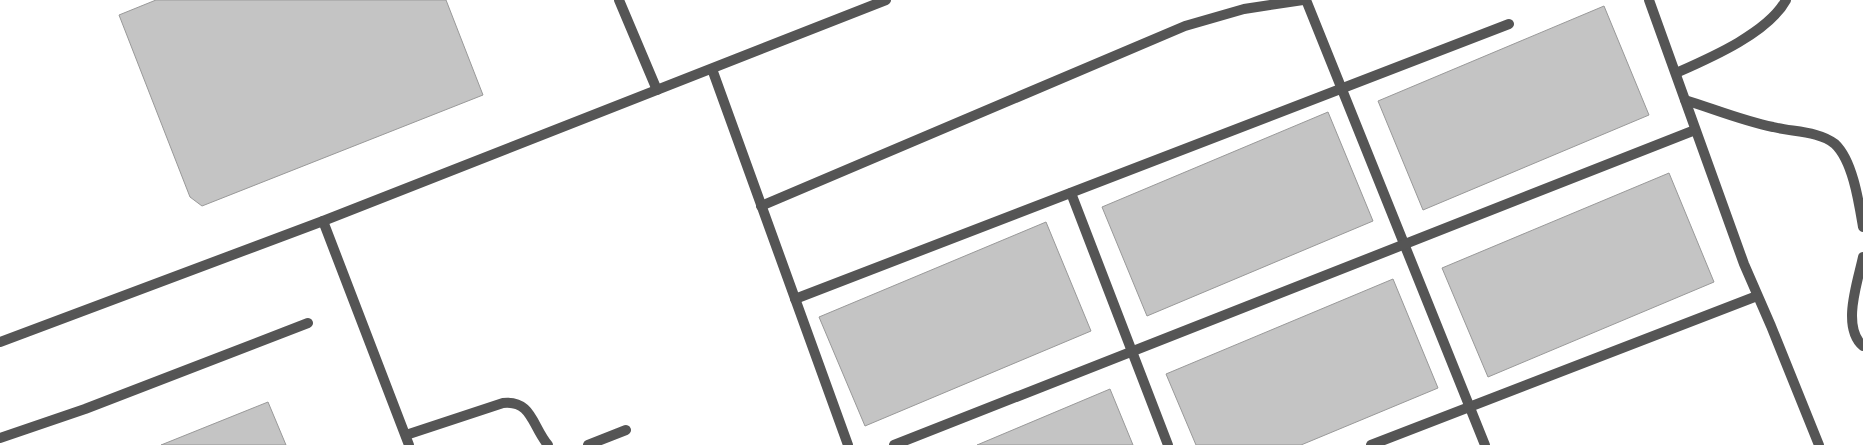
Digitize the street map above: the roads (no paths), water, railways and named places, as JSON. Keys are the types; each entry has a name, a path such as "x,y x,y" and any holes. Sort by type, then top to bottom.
{"lane":[{"path":"620,0 657,90"},
{"path":"0,342 323,221 886,0"},
{"path":"761,206 1185,26 1244,9 1304,0 1485,445"},
{"path":"1649,0 1744,264 1819,445"},
{"path":"1676,73 1714,56 1748,36 1780,10 1786,0"},
{"path":"795,299 1509,24"},
{"path":"712,69 848,445"},
{"path":"1685,100 1772,127 1818,136 1835,144 1845,158 1852,176 1863,226"},
{"path":"894,445 1695,130"},
{"path":"1071,193 1168,445"},
{"path":"323,221 407,440 502,403 513,402 524,406 548,445"},
{"path":"1863,257 1852,302 1852,323 1858,342 1863,346"},
{"path":"1371,445 1757,296"},
{"path":"0,438 86,409 308,323"},
{"path":"588,445 626,430"}]}
